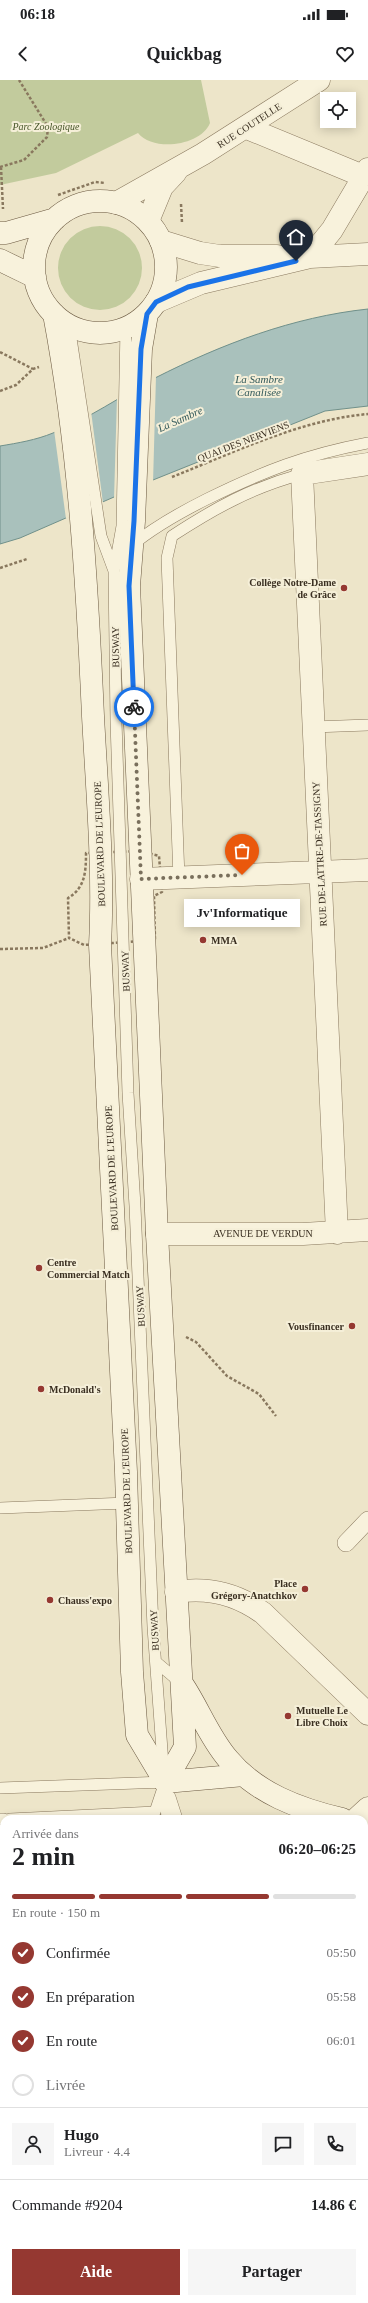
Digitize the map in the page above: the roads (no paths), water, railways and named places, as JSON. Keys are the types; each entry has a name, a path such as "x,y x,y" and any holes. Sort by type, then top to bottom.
{"main road":[{"name":"RUE COUTELLE","path":"116,203 247,128 318,80"},
{"path":"55,219 42,235 35,255 35,277 41,297 62,320 85,331 106,333 126,328 152,308 202,283 310,257 332,230 365,172 247,128"},
{"path":"148,221 162,187 179,168"},
{"path":"0,233 6,233 55,219 74,207 94,201 116,203 139,213 148,221 161,241 166,261 165,282 133,351 129,531 129,586 157,1234 178,1649 186,1690 185,1746 165,1782"},
{"path":"161,241 200,253 220,256 310,257 368,254"},
{"path":"0,260 35,277"},
{"name":"BOULEVARD DE L'EUROPE","path":"62,320 63,361 92,541 102,911 100,945 127,1503 132,1672 137,1735 165,1782"},
{"path":"302,474 368,464"},
{"name":"RUE DE-LATTRE-DE-TASSIGNY","path":"302,474 338,1233"},
{"path":"141,879 368,870"},
{"name":"AVENUE DE VERDUN","path":"157,1234 338,1233 368,1230"},
{"path":"176,1592 195,1589 248,1601 264,1613 368,1714"},
{"path":"186,1690 216,1742 228,1758 244,1775 299,1812 310,1812 324,1815"},
{"path":"165,1782 244,1775"},
{"path":"360,1815 368,1808"}],"street":[{"path":"346,1543 368,1520"}],"lane":[{"path":"62,320 78,381 92,541 114,570"},
{"path":"126,328 133,351"},
{"path":"129,531 169,519 252,476 291,461 324,451 368,442"},
{"path":"179,878 167,558 169,542 172,536 218,506 274,482 302,474"},
{"path":"114,570 129,531"},
{"path":"114,570 129,531"},
{"name":"BUSWAY","path":"114,570 128,1093 135,1206 156,1662 167,1815"},
{"path":"313,727 368,725"},
{"path":"0,1508 127,1503"},
{"name":"BUSWAY","path":"156,1662 186,1690"},
{"path":"0,1788 165,1782 155,1812 138,1815"},
{"name":"BUSWAY","path":"165,1782 176,1815"}],"water":[{"name":"La Sambre Canalisée","path":"368,309 368,406 325,411 153,480 20,538 0,544 0,446 40,438 53,433 92,414 155,378 232,343 285,325 312,318"}],"place":[{"name":"Collège Notre-Dame de Grâce","path":"344,588"},
{"name":"Jv'Informatique","path":"242,875"},
{"name":"MMA","path":"203,940"},
{"name":"Centre Commercial Match","path":"39,1268"},
{"name":"Vousfinancer","path":"352,1326"},
{"name":"McDonald's","path":"41,1389"},
{"name":"Place Grégory-Anatchkov","path":"305,1589"},
{"name":"Chauss'expo","path":"50,1600"},
{"name":"Mutuelle Le Libre Choix","path":"288,1716"}],"park label":[{"name":"Parc Zoologique","path":"46,126"}],"water label":[{"name":"La Sambre","path":"180,419"}]}
